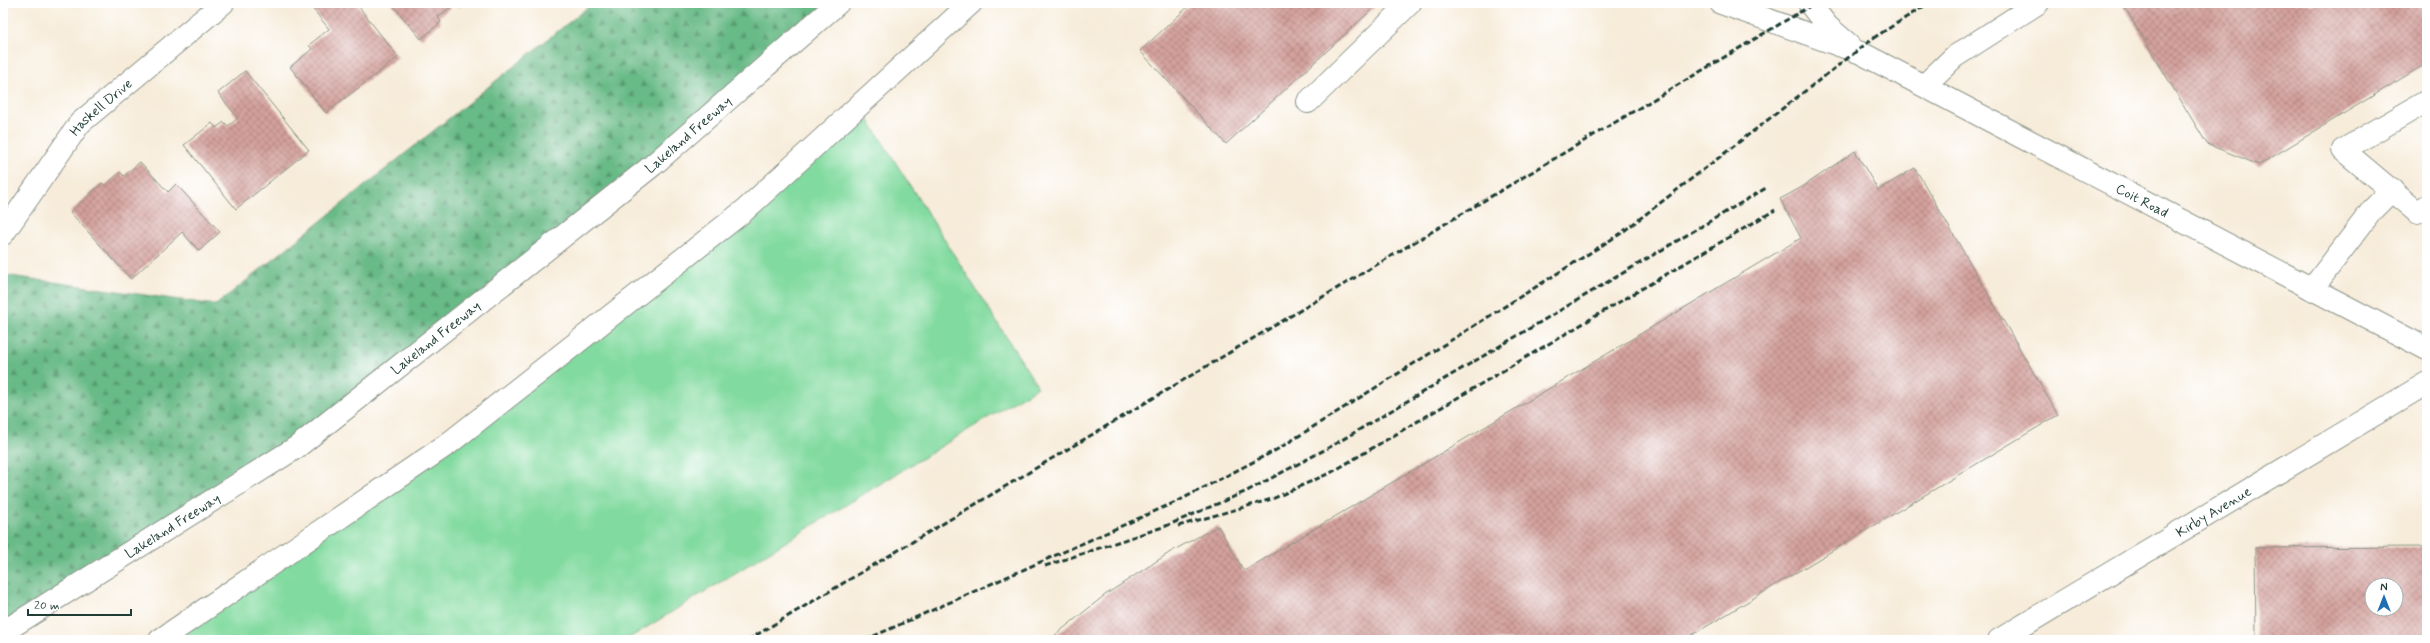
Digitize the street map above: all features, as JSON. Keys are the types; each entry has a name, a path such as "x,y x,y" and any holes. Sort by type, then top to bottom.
{"main road":[{"name":"Haskell Drive","path":"3,234 80,124 223,3"},
{"name":"Lakeland Freeway","path":"3,632 297,447 654,165 838,3"},
{"path":"164,638 448,444 745,210 971,3"},
{"path":"1308,102 1410,3"},
{"path":"1721,3 1857,51"},
{"path":"1809,3 1828,27 1857,51"},
{"path":"1925,85 1954,57 2038,3"},
{"name":"Coit Road","path":"1857,51 1925,85 2427,349"},
{"path":"2427,101 2343,150 2417,212 2427,206"},
{"path":"2312,289 2373,209 2392,190"},
{"name":"Kirby Avenue","path":"1999,640 2427,383"}],"green space":[{"path":"593,3 838,3 297,447 3,632 3,275 216,305"},
{"path":"859,105 1038,387 626,640 165,640 448,444"}],"building":[{"path":"308,3 356,3 398,57 326,113 290,67 312,49 309,45 329,29"},
{"path":"391,3 456,3 438,17 441,22 421,39"},
{"path":"456,3 465,3 460,7"},
{"path":"1192,3 1379,3 1226,144 1140,51"},
{"path":"2122,3 2427,3 2427,63 2259,165 2207,144"},
{"path":"245,71 309,150 236,209 184,145 212,123 216,128 224,122 228,126 238,118 218,93"},
{"path":"1855,151 1878,190 1915,168 2058,415 1684,640 1049,640 1105,595 1172,551 1218,526 1244,571 1801,238 1780,199 1804,186"},
{"path":"140,162 168,192 176,184 220,232 199,251 182,232 131,279 70,212 102,183 105,186 120,172 124,176"},
{"path":"2427,547 2427,640 2256,640 2255,548"}],"railway":[{"path":"748,640 1815,3"},
{"path":"865,640 1180,500 1278,449 1620,234 1875,37 1929,3"},
{"path":"1045,566 1166,526 1247,491 1330,447 1766,188"},
{"path":"1178,526 1272,499 1332,472 1775,210"}]}
